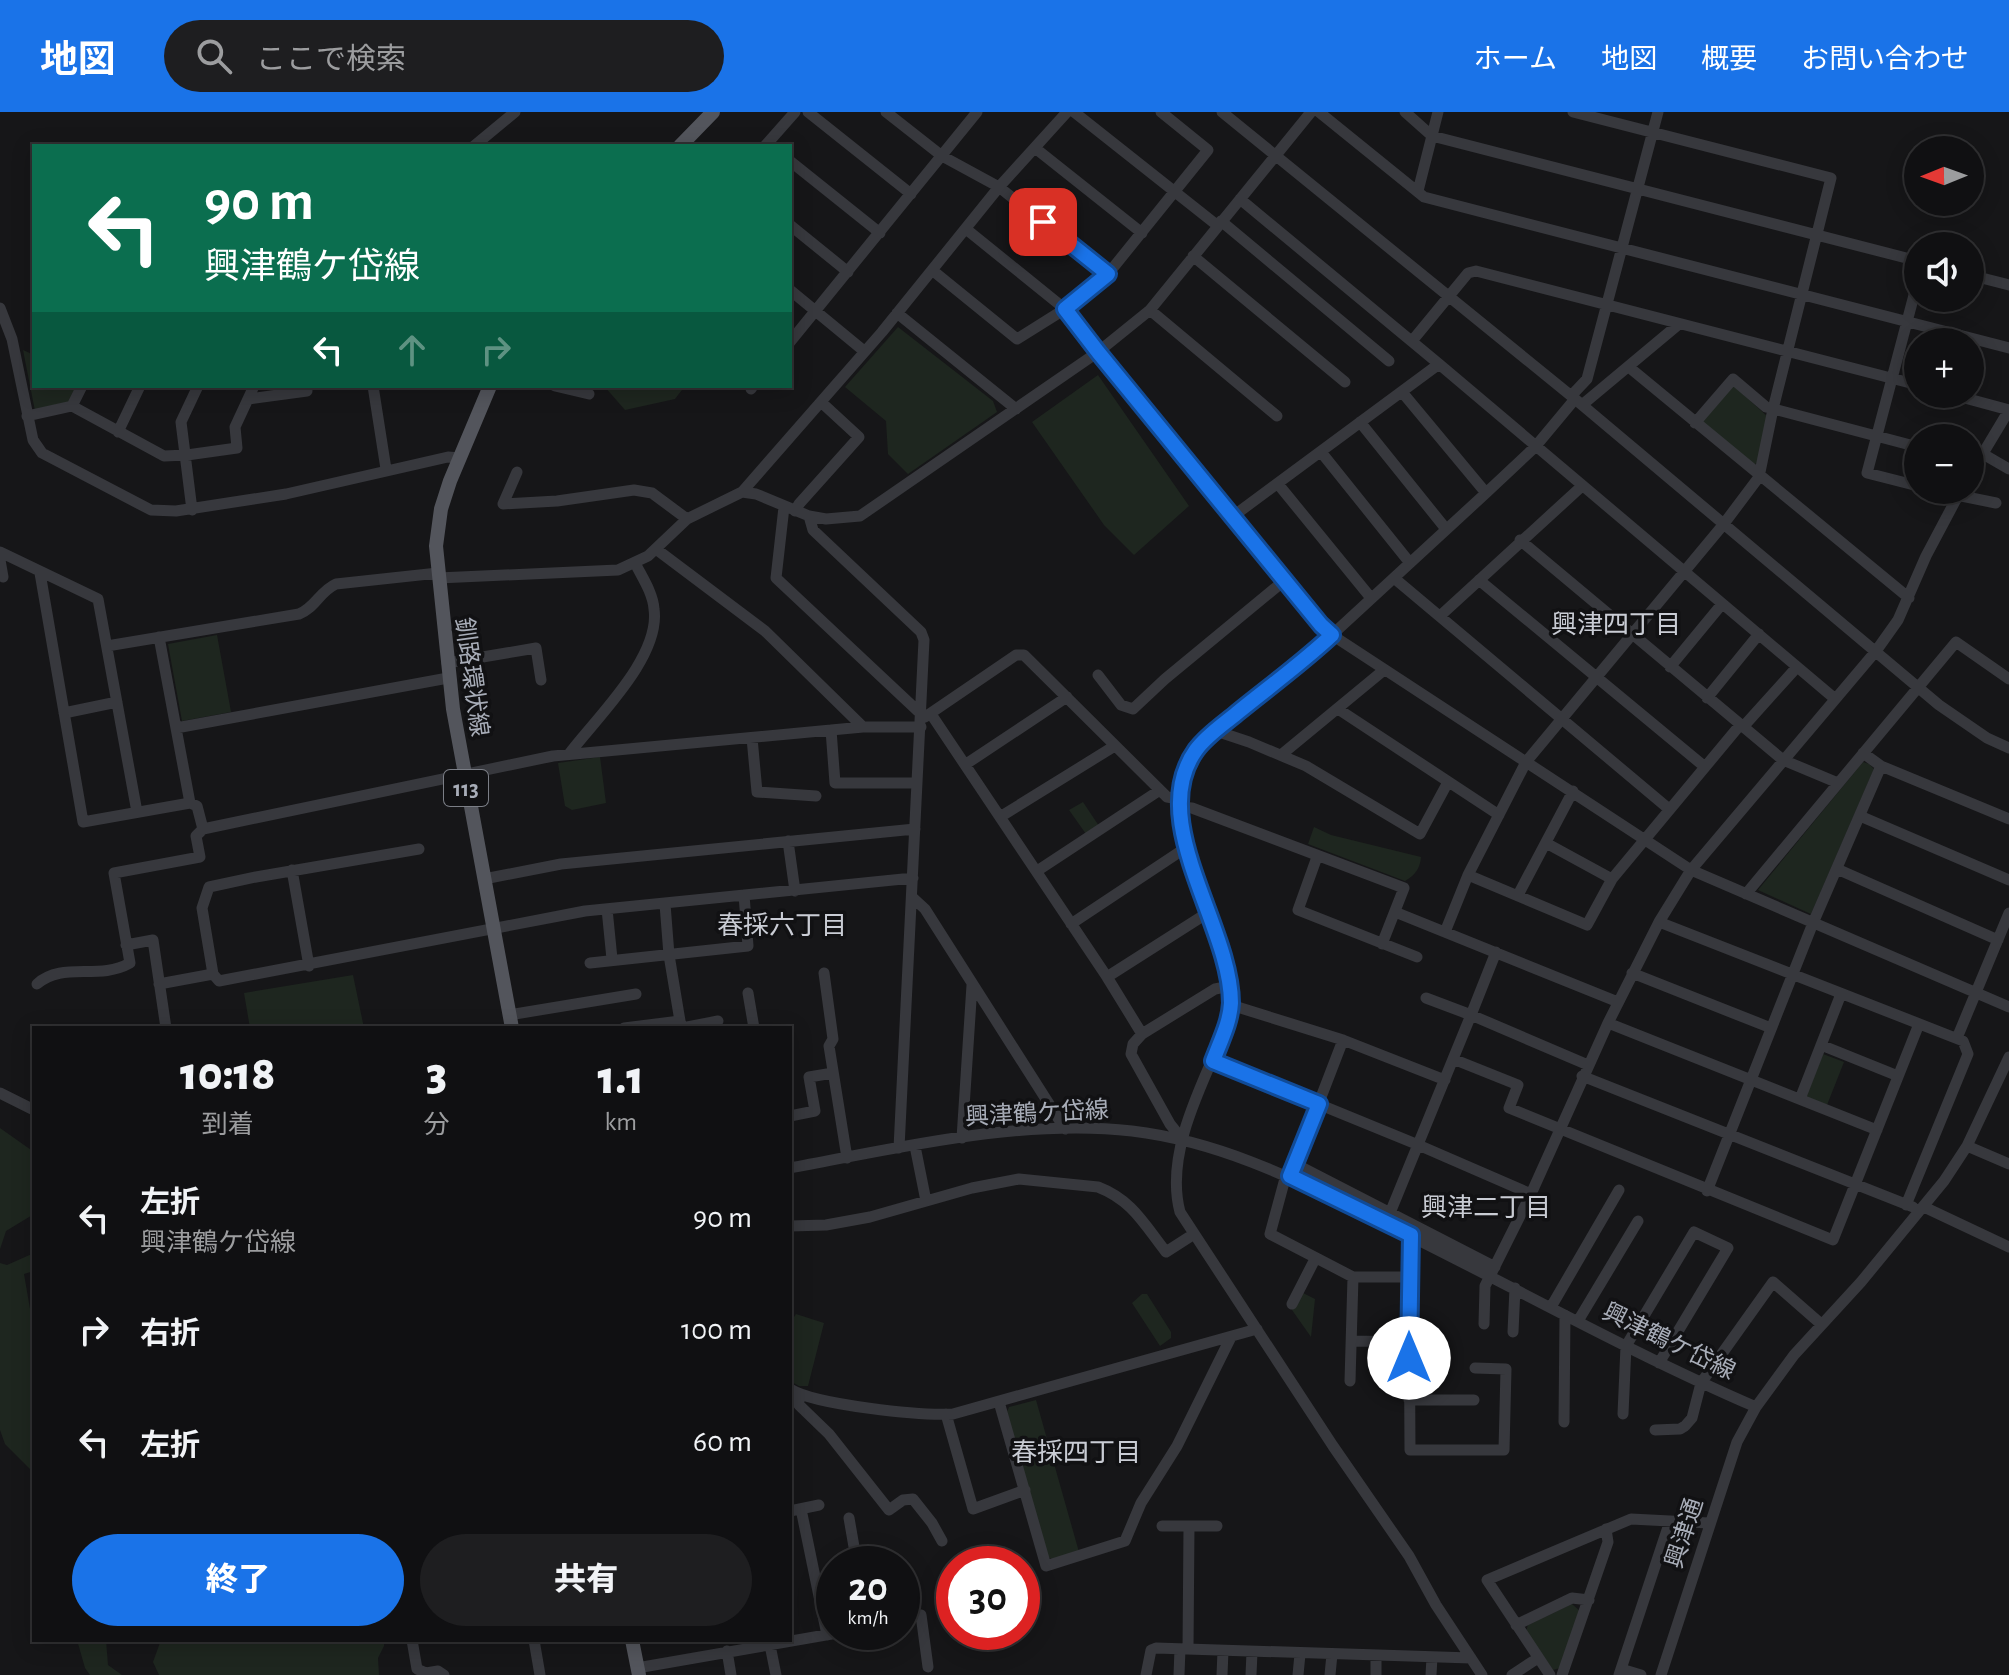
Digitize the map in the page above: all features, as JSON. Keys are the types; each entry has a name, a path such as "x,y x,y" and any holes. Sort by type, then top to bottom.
{"main road":[{"path":"682,144 713,112"},
{"name":"釧路環状線","path":"489,388 441,509 436,546 447,671 510,1022"},
{"path":"632,1642 638,1671"}],"street":[{"path":"476,144 503,117 515,112"},
{"path":"769,144 795,112"},
{"path":"808,112 911,194"},
{"path":"886,112 942,156 999,187 1108,274"},
{"path":"107,646 299,614 308,611 325,589 336,584 438,576 598,572 618,570 635,563 656,549 687,519 742,492 897,313 999,187 1067,112"},
{"path":"1074,112 1389,361"},
{"path":"932,270 1017,339 1065,309 1108,274 1208,150 1161,112"},
{"path":"1222,112 1576,400 1918,688 1960,721 2009,748"},
{"path":"742,492 756,494 809,516 826,519 860,516 1098,352 1150,310 1311,112"},
{"path":"1319,112 1424,197 2009,348"},
{"path":"1405,112 1432,136 1904,257"},
{"path":"1418,191 1438,112"},
{"path":"1445,932 1468,875 1526,762 1723,525 1759,477 1831,178 1573,112"},
{"path":"1482,1675 1436,1605 1409,1556 1180,1212 1176,1194 1182,1139 1227,1026 1231,1005 1230,986 1187,847 1179,803 1189,761 1198,748 1332,635 1394,578 1535,447 1576,400 1587,379 1658,112"},
{"path":"792,340 942,156 971,114"},
{"path":"1035,148 1142,233"},
{"path":"792,163 880,233"},
{"path":"1240,199 1834,698"},
{"path":"792,227 848,272"},
{"path":"966,229 1065,309 1232,517 1332,635 1691,870 2009,1007"},
{"path":"1193,256 1345,382"},
{"path":"1412,341 1468,273 1476,271 1904,381"},
{"path":"1984,279 2009,285"},
{"path":"792,292 864,351"},
{"path":"0,308 12,339 33,440 42,453 151,510 192,510 286,494 386,469 448,457 460,458"},
{"path":"1150,310 1277,416"},
{"path":"1904,482 1867,473 1910,312"},
{"path":"897,313 1016,409"},
{"path":"1576,400 1630,368 1679,324"},
{"path":"1232,517 1439,364"},
{"path":"1630,368 1909,598"},
{"path":"1695,423 1733,379 1766,407 1904,443"},
{"path":"72,406 81,388"},
{"path":"118,432 139,388"},
{"path":"192,510 181,422 197,388"},
{"path":"27,416 72,406 164,456 187,455 237,448 235,427 253,388"},
{"path":"373,388 386,469"},
{"path":"564,388 589,394"},
{"path":"248,399 307,391"},
{"path":"1402,392 1486,493"},
{"path":"789,509 799,504 859,437 821,402"},
{"path":"1984,403 2009,410 1984,448"},
{"path":"1360,422 1446,529"},
{"path":"1321,452 1410,563"},
{"path":"1984,461 2009,469"},
{"path":"517,472 503,504 557,501 634,490 652,493 687,519"},
{"path":"1278,484 1371,598"},
{"path":"1440,616 1582,486"},
{"path":"1984,500 1996,503"},
{"path":"1484,1324 1485,1286 1531,1194 1585,1070 1659,922 1691,870 1876,651 1898,620 1953,504"},
{"path":"789,509 776,578 966,764 1142,1034"},
{"path":"809,516 813,530 921,632 924,640 923,719 916,783 899,1148"},
{"path":"1520,540 1783,760 1838,783"},
{"path":"656,549 765,631 863,727"},
{"path":"0,552 98,599 137,812"},
{"path":"0,560 3,577"},
{"path":"569,754 633,674 650,644 655,612 653,600 635,563"},
{"path":"40,573 83,822 190,803 197,806 203,829"},
{"path":"1394,578 1669,809"},
{"path":"1098,675 1121,705 1133,709 1285,580"},
{"path":"1479,580 1705,767"},
{"path":"1670,667 1722,604"},
{"path":"1707,698 1759,634"},
{"path":"159,637 190,803"},
{"path":"1746,894 1956,642 2009,679"},
{"path":"176,728 447,671 536,648 541,680"},
{"path":"37,984 55,973 84,974 121,968 130,963 114,873 200,857 196,836 203,829 454,778 463,773 569,754 923,719 1016,655 1024,655 1113,747 1167,797 1404,888 1382,944"},
{"path":"1468,875 1587,925 1612,879 1644,839 1797,667"},
{"path":"1281,755 1384,670"},
{"path":"966,764 1067,697"},
{"path":"64,713 117,702"},
{"path":"1338,709 1499,815"},
{"path":"831,730 835,783 916,783"},
{"path":"1216,731 1306,766 1420,834 1448,782"},
{"path":"752,738 757,792 816,796"},
{"path":"1000,817 1113,747"},
{"path":"1863,753 1881,766 2009,819"},
{"path":"1707,1191 1813,923 1881,766"},
{"path":"1037,871 1160,790"},
{"path":"1518,895 1573,791"},
{"path":"1860,816 2009,880"},
{"path":"484,879 561,864 915,829"},
{"path":"788,841 795,891"},
{"path":"1546,843 1612,879"},
{"path":"1071,924 1187,847"},
{"path":"419,849 209,887 202,908 213,974 219,981 607,909 913,878"},
{"path":"1317,857 1298,910 1417,957"},
{"path":"1837,869 1998,940"},
{"path":"292,870 309,966"},
{"path":"590,963 748,946 744,895"},
{"path":"913,898 925,909 1065,1129"},
{"path":"665,904 669,955 681,1026"},
{"path":"607,909 612,959"},
{"path":"1107,977 1209,912"},
{"path":"1395,912 1618,1002"},
{"path":"1957,1038 2009,913"},
{"path":"1659,922 1957,1038 1967,1046 1968,1054 1906,1205"},
{"path":"126,945 153,940 166,1026"},
{"path":"1390,1213 1496,952"},
{"path":"824,973 833,1039 829,1046 847,1158"},
{"path":"1632,973 1771,1028"},
{"path":"159,984 213,974"},
{"path":"962,1138 972,984"},
{"path":"1182,1139 1170,1124 1131,1054 1133,1044 1142,1034 1215,989 1230,986"},
{"path":"748,993 754,1026"},
{"path":"510,1022 636,994"},
{"path":"1800,1099 1841,994"},
{"path":"1426,998 1471,1015 1585,1070 1729,1133 2009,1247"},
{"path":"1231,1005 1343,1040 1445,1080"},
{"path":"640,1026 680,1021"},
{"path":"692,1026 718,1021"},
{"path":"1608,1023 1877,1130"},
{"path":"1453,1059 1518,1085 1509,1108 1833,1240 1919,1024"},
{"path":"1343,1040 1290,1172 1270,1234 1353,1277 1409,1277"},
{"path":"1821,1045 1898,1076"},
{"name":"興津通","path":"1661,1675 1737,1442 1756,1407 1794,1355 1922,1209 1967,1146 2009,1057"},
{"path":"1213,1061 1531,1194"},
{"path":"792,1116 815,1111 809,1077 833,1073"},
{"path":"1995,1086 2009,1092"},
{"path":"0,1093 32,1109"},
{"name":"興津鶴ケ岱線","path":"792,1168 962,1138 1065,1129 1131,1131 1182,1139 1290,1172 1411,1235 1493,1272 1515,1288 1659,1363 1756,1407"},
{"path":"915,1146 926,1201"},
{"path":"1967,1146 2009,1164"},
{"path":"1290,1172 1390,1213 1493,1272"},
{"path":"792,1226 826,1225 870,1217 972,1188 1019,1179 1098,1187 1125,1200 1166,1252 1194,1234"},
{"path":"1551,1307 1619,1190"},
{"path":"1578,1321 1638,1221"},
{"path":"1623,1414 1626,1346 1694,1232 1728,1248 1659,1363"},
{"path":"1411,1235 1410,1450 1504,1450 1506,1369 1475,1368"},
{"path":"1292,1304 1315,1259"},
{"path":"1350,1381 1353,1277"},
{"path":"1655,1430 1680,1429 1692,1418 1701,1383 1773,1282 1821,1324"},
{"path":"1513,1332 1515,1288"},
{"path":"1564,1422 1565,1315"},
{"path":"793,1393 891,1410 946,1414 1257,1329"},
{"path":"999,1402 1046,1566 1125,1541 1141,1503 1177,1446 1231,1337"},
{"path":"1352,1341 1409,1342"},
{"path":"793,1393 799,1405 829,1434 889,1510 903,1500 913,1499 942,1541"},
{"path":"1409,1400 1474,1400"},
{"path":"946,1414 973,1509 1025,1490"},
{"path":"816,1591 796,1510 819,1505"},
{"path":"849,1518 854,1546"},
{"path":"1550,1675 1487,1580 1631,1519 1709,1523"},
{"path":"1641,1675 1620,1672 1670,1521"},
{"path":"1162,1526 1217,1526"},
{"path":"1179,1675 1184,1649 1189,1526"},
{"path":"1562,1675 1608,1542 1606,1529"},
{"path":"1516,1625 1572,1598 1589,1600"},
{"path":"920,1615 928,1667"},
{"path":"792,1641 816,1637"},
{"path":"412,1642 417,1669 426,1673 438,1671 444,1675"},
{"path":"534,1642 540,1675"},
{"path":"638,1671 747,1644 787,1642"},
{"path":"770,1645 776,1675"},
{"path":"1146,1675 1151,1650 1471,1658"},
{"path":"727,1651 731,1675"},
{"path":"1222,1675 1223,1651"},
{"path":"1251,1675 1252,1652"},
{"path":"1298,1675 1300,1654"},
{"path":"1330,1675 1332,1654"},
{"path":"1376,1656 1376,1675"},
{"path":"1431,1675 1432,1657"},
{"path":"1512,1675 1538,1658"}],"shaded area":[{"path":"898,327 993,401 997,412 908,474 888,454 886,421 845,387"},
{"path":"23,350 32,354 32,388 76,388 69,404 35,411"},
{"path":"1098,375 1189,506 1134,555 1104,525 1032,422"},
{"path":"1733,385 1768,417 1758,463 1751,465 1701,423"},
{"path":"606,388 683,388 675,399 625,410"},
{"path":"217,635 231,712 182,721 168,644"},
{"path":"600,757 606,803 572,810 565,806 558,763"},
{"path":"1863,762 1874,769 1811,914 1758,890"},
{"path":"1083,802 1099,826 1086,834 1069,810"},
{"path":"1314,827 1331,835 1421,857 1419,865 1405,881 1308,844"},
{"path":"353,975 364,1026 250,1026 244,993"},
{"path":"1823,1054 1844,1062 1827,1105 1806,1097"},
{"path":"0,1128 32,1151 32,1215 6,1231 0,1249"},
{"path":"32,1254 32,1272 24,1274 32,1320 32,1488 30,1469 5,1444 0,1430 0,1263 7,1265"},
{"path":"1301,1292 1315,1299 1311,1337 1292,1310"},
{"path":"1142,1294 1147,1294 1171,1332 1171,1338 1160,1346 1132,1303"},
{"path":"796,1314 824,1323 808,1386 792,1382 792,1320"},
{"path":"1036,1400 1079,1552 1054,1560 1048,1557 1007,1412 1009,1407"},
{"path":"1572,1604 1580,1611 1560,1668 1553,1670 1526,1631 1528,1625"},
{"path":"78,1642 106,1642 108,1665 122,1675 90,1675"},
{"path":"160,1642 384,1642 378,1658 379,1675 159,1675 153,1662"}],"district":[{"name":"興津四丁目","path":"1616,624"},
{"name":"春採六丁目","path":"782,925"},
{"name":"興津二丁目","path":"1486,1207"},
{"name":"春採四丁目","path":"1076,1452"}],"route":[{"path":"1043,222 1108,274 1065,309 1332,635 1198,748 1189,761 1179,799 1187,847 1230,986 1231,1005 1227,1026 1213,1061 1319,1104 1290,1176 1411,1235 1409,1358"}]}
